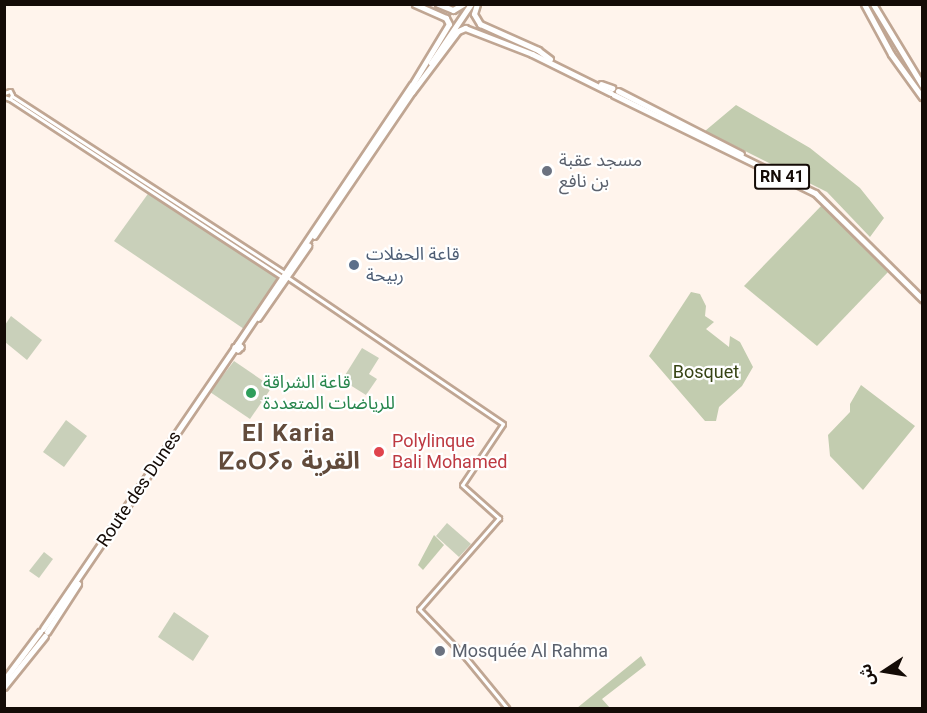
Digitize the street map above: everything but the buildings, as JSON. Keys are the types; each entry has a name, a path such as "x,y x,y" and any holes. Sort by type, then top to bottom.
{"highway":[{"path":"412,89 449,24 446,18 415,4"},
{"path":"438,4 453,10 467,4"},
{"name":"Route des Dunes","path":"412,89 467,4"},
{"name":"RN 41","path":"477,4 474,14 478,22 538,50 546,57 815,193 922,297"},
{"path":"864,4 891,54 922,97"},
{"path":"873,4 922,85"},
{"name":"RN 41","path":"412,89 462,28 532,54 614,91"}],"main road":[{"name":"Route des Dunes","path":"4,687 44,633 412,89"},
{"name":"Route des Dunes","path":"4,680 44,633"}],"street":[{"path":"4,105 7,95 285,276 503,424 462,485 499,518 418,609 466,658 507,708"}],"green space":[{"path":"736,105 810,148 860,188 884,218 870,237 827,192 705,131"},
{"path":"150,191 278,278 244,329 114,241"},
{"path":"823,204 889,271 817,346 744,286"},
{"name":"Bosquet","path":"691,292 700,294 706,306 705,316 714,322 706,329 729,347 730,336 740,342 753,367 742,386 719,407 716,421 705,421 649,356"},
{"path":"11,316 42,340 27,360 5,342 5,325"},
{"path":"362,348 379,358 369,374 377,379 366,395 342,380"},
{"path":"234,361 272,387 250,419 210,392"},
{"path":"861,385 915,426 863,490 830,456 828,435 850,412 850,404"},
{"path":"66,420 87,436 64,467 43,452"},
{"path":"447,523 471,544 459,557 436,536"},
{"path":"434,535 444,545 423,570 418,565"},
{"path":"44,552 53,559 39,578 29,571"},
{"path":"174,612 209,636 193,661 158,637"},
{"path":"641,656 646,665 602,699 610,708 577,708"}],"place":[{"name":"مسجد عقبة بن نافع","path":"547,171"},
{"name":"قاعة الحفلات ربيحة","path":"354,265"},
{"name":"قاعة الشراقة للرياضات المتعددة","path":"251,393"},
{"name":"Polylinque Bali Mohamed","path":"379,452"},
{"name":"Mosquée Al Rahma","path":"440,651"}],"district":[{"name":"El Karia ⵇⴰⵔⵢⴰ القرية","path":"289,448"}]}
